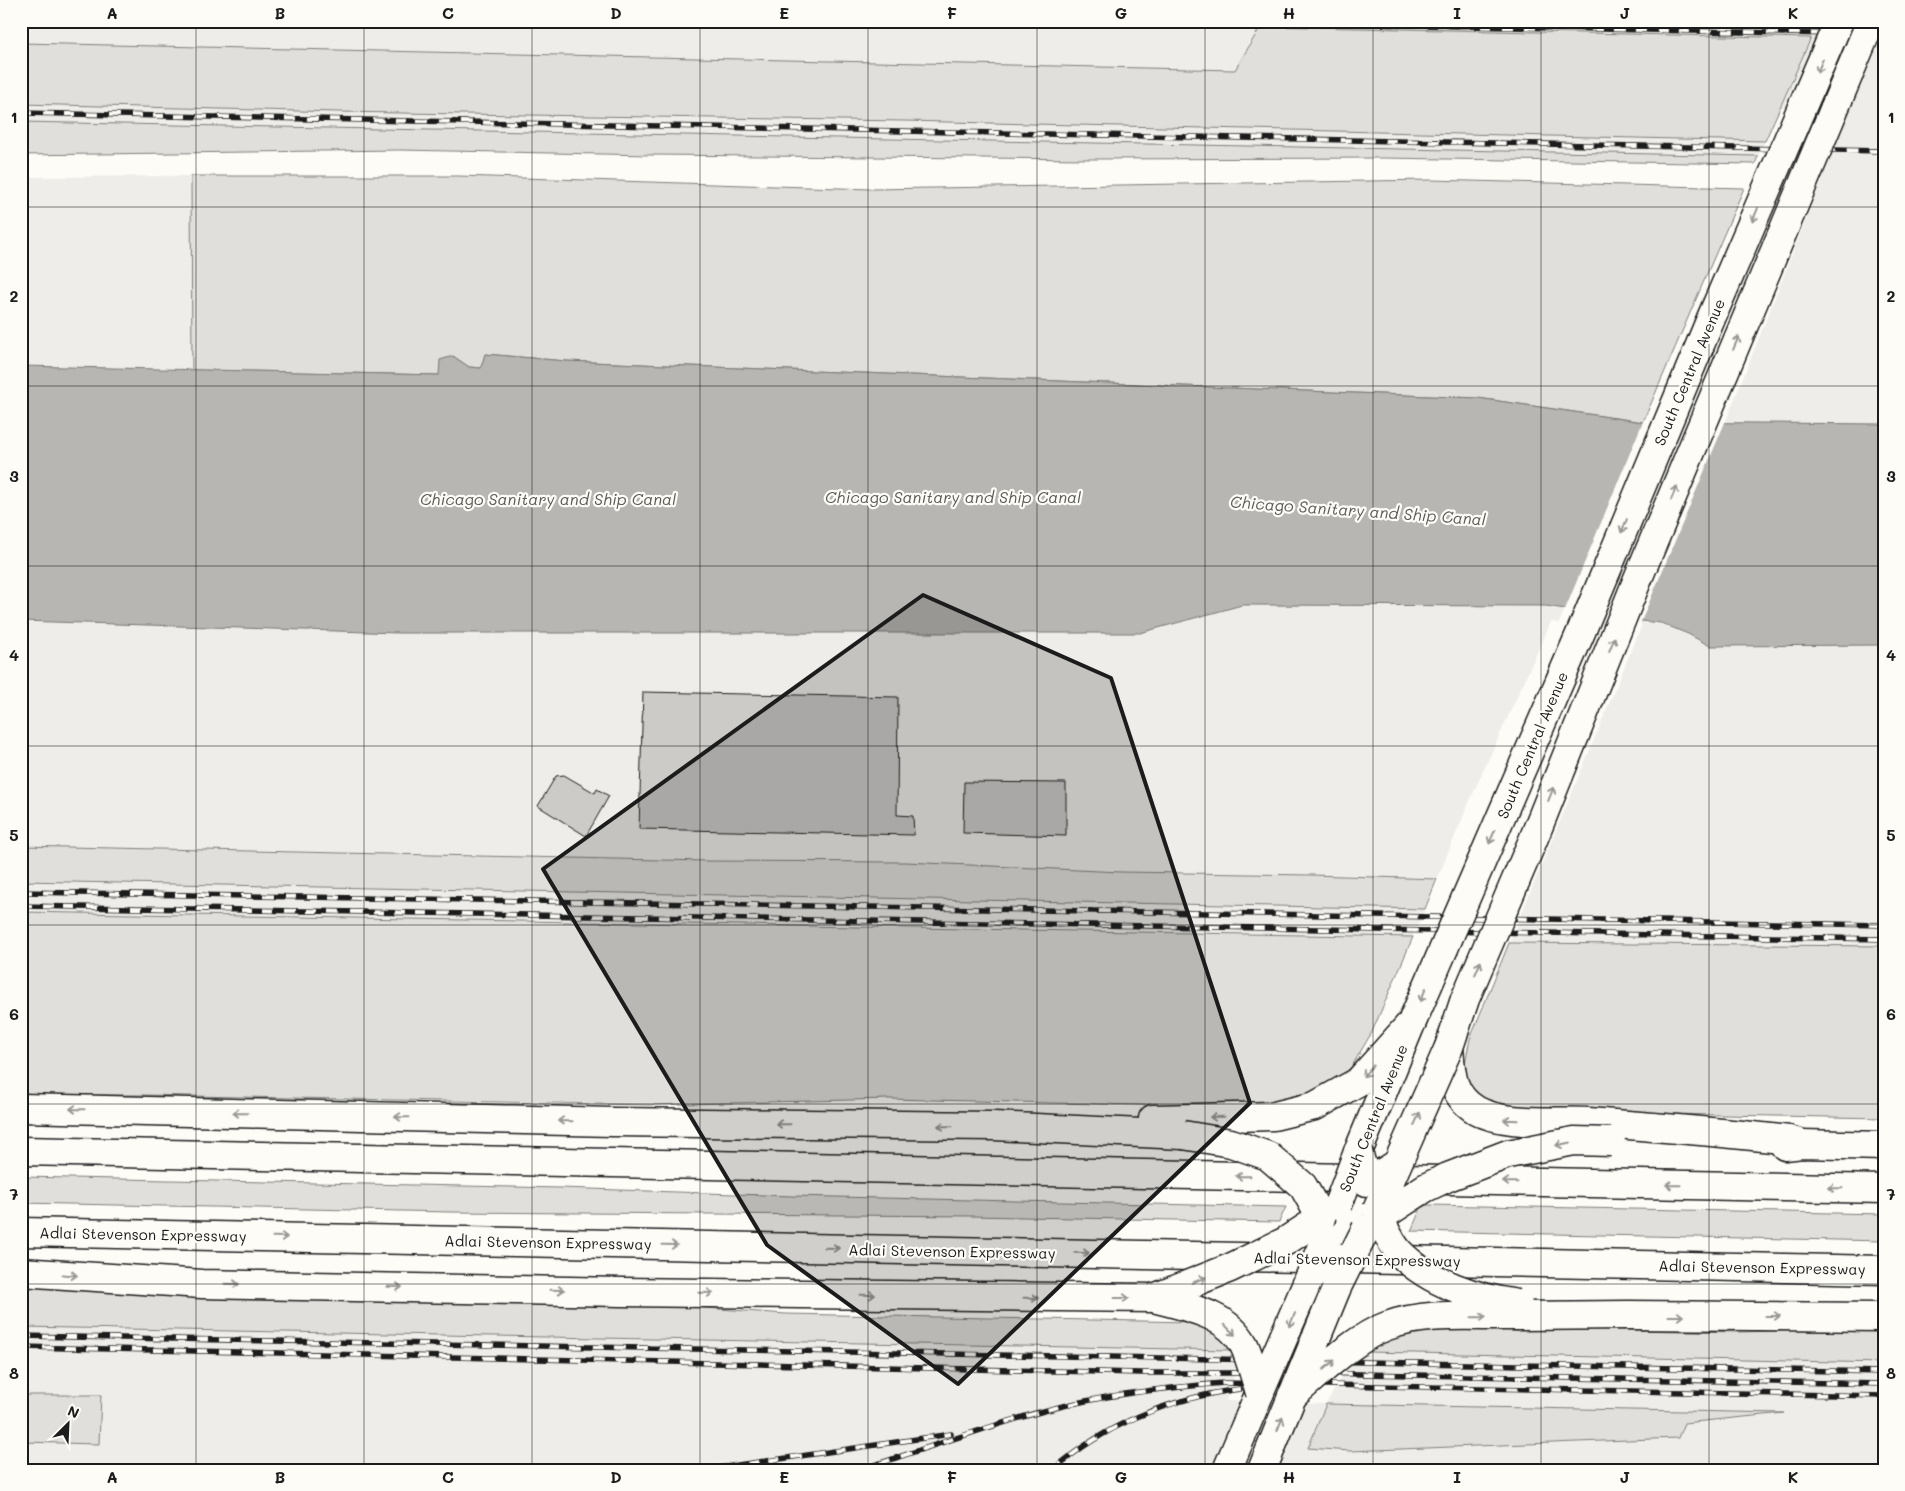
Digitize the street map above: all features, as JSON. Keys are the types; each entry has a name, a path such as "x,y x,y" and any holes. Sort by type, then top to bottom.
{"main road":[{"name":"South Central Avenue","path":"1330,1229 1358,1152 1412,1022 1581,632 1712,316 1839,21"},
{"path":"1262,1470 1337,1287 1374,1219 1449,1047 1469,990 1533,840 1639,576 1871,21"},
{"path":"21,1108 613,1122 1183,1126 1274,1116 1315,1106 1358,1082 1412,1022"},
{"path":"1449,1047 1451,1079 1460,1096 1476,1109 1498,1119 1705,1145 1791,1146 1802,1144 1884,1146"},
{"path":"1183,1126 1268,1156 1303,1186 1330,1229 1337,1287"},
{"path":"1154,1298 1230,1268 1286,1241 1374,1219 1425,1188 1508,1154 1612,1133"},
{"path":"21,1151 1884,1189"},
{"path":"1358,1152 1367,1182 1374,1219 1398,1251 1419,1269 1458,1289 1498,1301 1517,1310"},
{"path":"1227,1470 1312,1276 1330,1229 1367,1182 1397,1164"},
{"name":"Adlai Stevenson Expressway","path":"21,1232 1884,1270"},
{"path":"21,1272 212,1284 1154,1298 1214,1317 1229,1327 1244,1345 1260,1392"},
{"path":"1292,1396 1352,1346 1386,1326 1420,1318 1517,1310 1628,1315 1884,1317"}],"highlighted area":[{"path":"923,595 1111,678 1250,1103 958,1384 767,1245 543,869"}],"shaded area":[{"path":"21,21 1884,21 1884,424 1725,423 1850,109 21,70"},
{"path":"1261,26 1811,38 1765,141 904,121 338,112 21,104 21,43 1235,70"},
{"path":"21,104 338,112 904,121 1765,141 1758,156 21,122"},
{"path":"21,122 1758,156 1755,164 1383,158 1090,159 652,155 399,150 21,155"},
{"path":"191,176 192,370 21,366 21,177"},
{"path":"191,176 458,176 871,189 1430,180 1744,188 1643,422 1478,398 566,361 485,354 481,368 469,367 453,356 440,375 192,370"},
{"path":"1242,605 1546,606 1565,609 1559,623 1551,622 1470,800 1437,879 1121,872 905,862 707,861 21,846 21,621 398,633 1140,633"},
{"path":"1641,621 1661,623 1688,634 1710,646 1884,645 1884,946 1509,943 1642,625 1640,624"},
{"path":"21,846 707,861 905,862 1121,872 1437,879 1425,909 21,881"},
{"path":"21,881 1425,909 1413,937 21,912"},
{"path":"21,912 1413,937 1372,1032 1352,1066 1341,1077 1325,1087 1282,1104 1183,1106 890,1099 648,1105 143,1095 21,1095"},
{"path":"1509,943 1884,946 1884,1118 1506,1111 1486,1103 1469,1087 1464,1068 1470,1039"},
{"path":"21,1177 561,1188 792,1196 1286,1207 1279,1222 971,1216 450,1212 21,1203"},
{"path":"1428,1205 1884,1214 1884,1241 1411,1231 1421,1208"},
{"path":"21,1284 584,1299 786,1314 1193,1322 1220,1335 1230,1350 21,1327"},
{"path":"21,1327 1230,1350 1235,1368 1234,1378 1226,1401 1326,1404 1342,1376 1353,1363 1367,1352 1884,1363 1884,1470 21,1470 21,1442 99,1444 101,1396 21,1395"},
{"path":"1516,1328 1740,1332 1884,1328 1884,1363 1367,1352 1379,1344 1414,1330"},
{"path":"21,1395 101,1395 99,1444 21,1442"},
{"path":"1326,1404 1784,1413 1684,1423 1678,1438 1350,1451 1308,1448"}],"water":[{"name":"Chicago Sanitary and Ship Canal","path":"485,354 566,361 1478,398 1643,422 1884,424 1884,645 1710,646 1688,634 1661,623 1546,606 1242,605 1140,633 398,633 21,621 21,366 439,375 440,360 453,356 469,367 481,368"}],"pier":[{"path":"1644,419 1726,420 1640,624 1564,612"}],"building":[{"path":"643,692 898,697 897,815 913,816 914,835 639,829"},
{"path":"564,775 595,793 597,789 609,796 586,836 538,806 556,776"},
{"path":"964,782 1066,783 1066,836 963,833"}],"railway":[{"path":"1217,21 1884,35"},
{"path":"21,113 1884,151"},
{"path":"21,892 1884,925"},
{"path":"21,906 1884,939"},
{"path":"21,1336 1884,1372"},
{"path":"21,1347 1142,1373 1308,1373 1884,1384"},
{"path":"859,1470 994,1426 1063,1406 1132,1393 1225,1383 1884,1396"},
{"path":"1053,1470 1095,1439 1140,1416 1164,1406 1189,1399 1240,1389"},
{"path":"704,1470 951,1434"}]}
